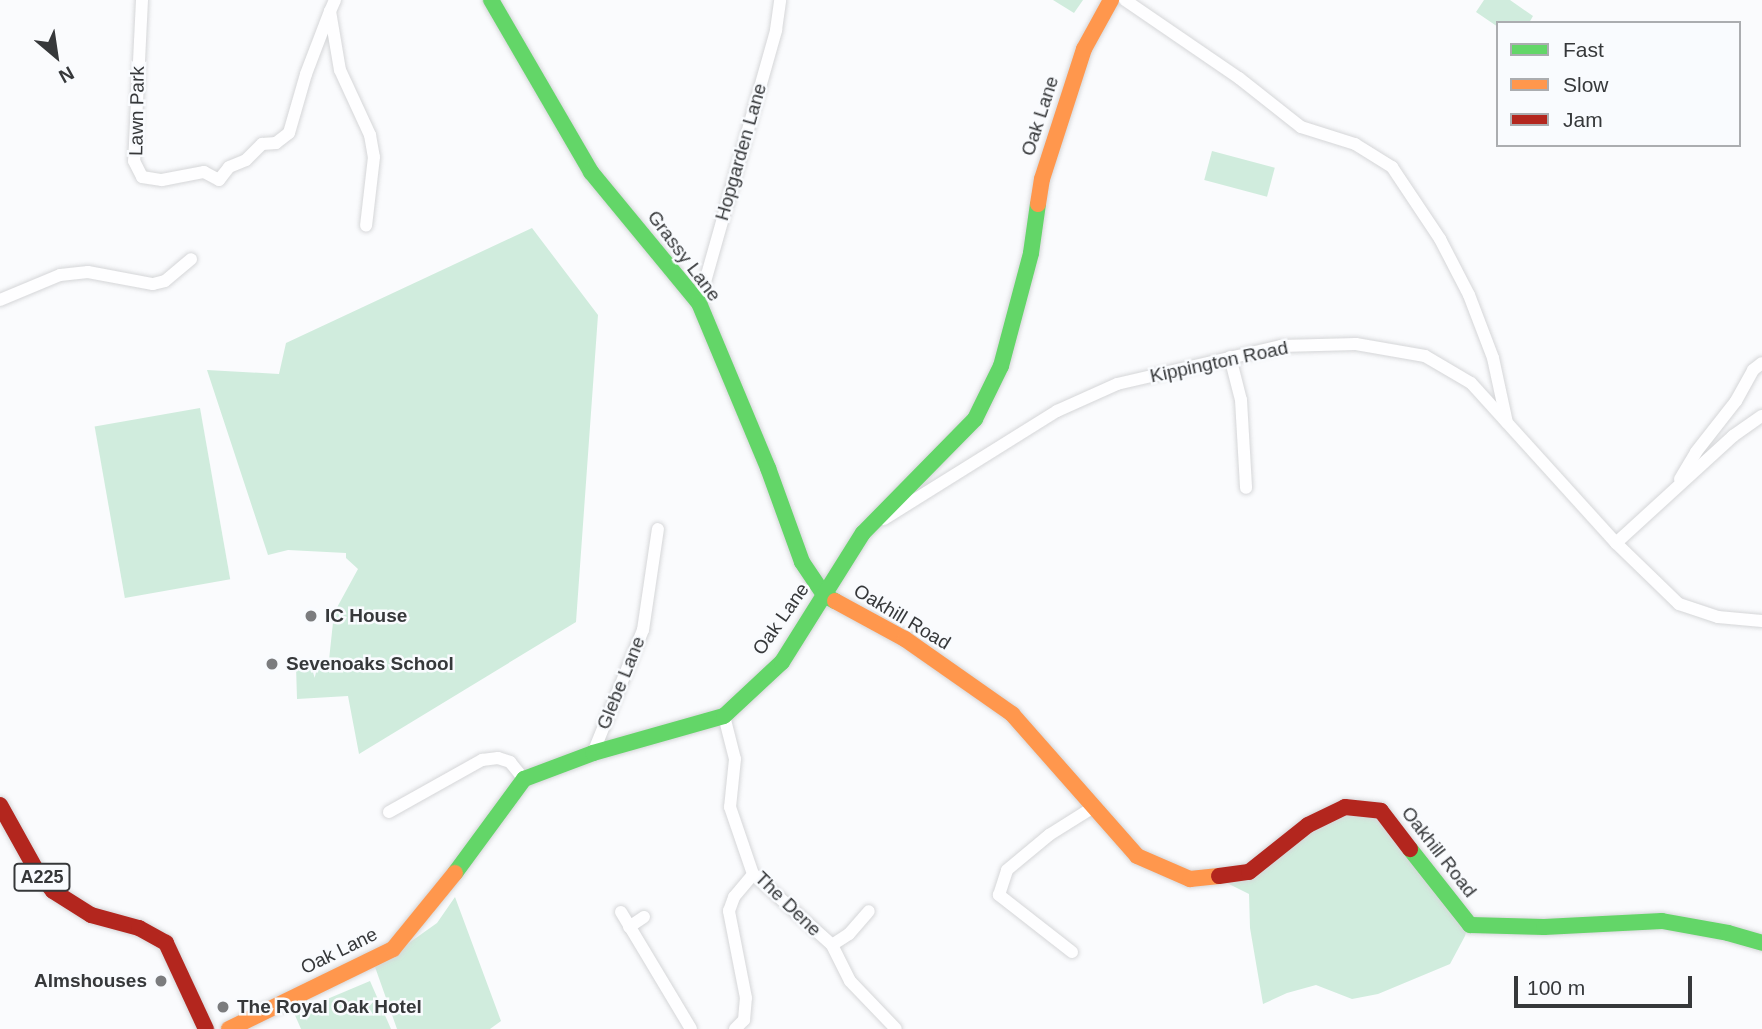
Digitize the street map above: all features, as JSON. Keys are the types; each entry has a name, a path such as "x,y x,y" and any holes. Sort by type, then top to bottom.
{"street":[{"name":"Lawn Park","path":"142,0 134,161 142,177 162,180 204,172 219,180 229,167 246,160 262,144 276,143 289,133 306,74 333,6"},
{"name":"Grassy Lane","path":"491,0 591,172 699,303 768,468 802,562 824,595"},
{"name":"Hopgarden Lane","path":"699,303 776,30 780,0"},
{"name":"Oak Lane","path":"229,1029 393,949 426,912 524,779 593,753 724,716 782,662 863,533 975,419 1002,366 1031,253 1042,179 1084,49 1111,0"},
{"path":"1125,0 1239,78 1301,127 1355,144 1392,167 1440,239 1469,295 1493,358 1508,423"},
{"path":"333,6 340,71 370,135 374,157 366,226"},
{"path":"0,300 61,275 88,272 153,285 165,281 191,259"},
{"name":"Kippington Road","path":"863,533 1057,411 1117,384 1280,346 1344,344 1424,356 1471,383 1616,543 1679,604 1717,617 1762,621"},
{"path":"1230,357 1241,400 1246,488"},
{"path":"1671,493 1696,452 1736,401 1753,370 1762,363"},
{"path":"1616,543 1733,436 1762,416"},
{"name":"Glebe Lane","path":"593,753 643,630 658,529"},
{"name":"Oakhill Road","path":"824,595 905,639 1012,714 1137,856 1190,879 1249,872 1308,825 1345,807 1381,811 1469,925 1544,927 1662,921 1728,933 1762,943"},
{"name":"The Dene","path":"724,716 735,759 730,807 753,874 832,945 850,981 896,1029"},
{"path":"389,812 482,760 499,758 510,762 524,779"},
{"name":"A225","path":"0,805 35,868 53,891 91,915 152,934 166,943 206,1029"},
{"path":"1072,952 999,895 1007,870 1049,835 1093,808"},
{"path":"742,1026 746,998 729,911 734,897 753,874"},
{"path":"832,945 869,911"},
{"path":"621,912 691,1029"},
{"path":"629,926 643,918"},
{"path":"860,922 872,931"}],"green space":[{"path":"1053,0 1083,0 1074,13"},
{"path":"1484,0 1510,0 1533,16 1530,21 1496,21 1496,26 1476,12"},
{"path":"1212,151 1275,168 1267,197 1204,180"},
{"path":"532,228 598,315 576,622 359,754 348,696 297,699 296,666 329,660 334,613 358,569 346,558 346,553 288,550 268,555 207,370 279,374 286,343"},
{"path":"200,408 230,579 125,598 95,427"},
{"path":"1342,808 1380,813 1468,924 1465,936 1450,964 1378,994 1352,999 1316,985 1287,993 1263,1004 1250,928 1249,894 1223,881"},
{"path":"455,897 501,1021 490,1029 397,1029 375,967 437,923"},
{"path":"370,981 391,1029 301,1029 294,1013"}],"traffic: fast":[{"path":"491,0 591,172 699,303 768,468 802,562 824,595 835,601"},
{"path":"455,873 524,779 593,753 724,716 782,662 863,533 975,419 1001,366 1031,253 1038,204"},
{"path":"1410,849 1470,925 1544,927 1662,921 1728,933 1762,943"}],"traffic: slow":[{"path":"1038,204 1042,179 1084,49 1111,0"},
{"path":"835,601 905,639 1012,714 1137,856 1190,879 1219,876"},
{"path":"229,1029 393,949 455,873"}],"traffic: jam":[{"path":"0,805 35,868 53,891 91,915 139,928 166,943 206,1029"},
{"path":"1219,876 1249,872 1308,825 1345,807 1381,811 1410,849"}],"place":[{"name":"IC House","path":"311,616"},
{"name":"Sevenoaks School","path":"272,664"},
{"name":"Almshouses","path":"161,981"},
{"name":"The Royal Oak Hotel","path":"223,1007"}]}
